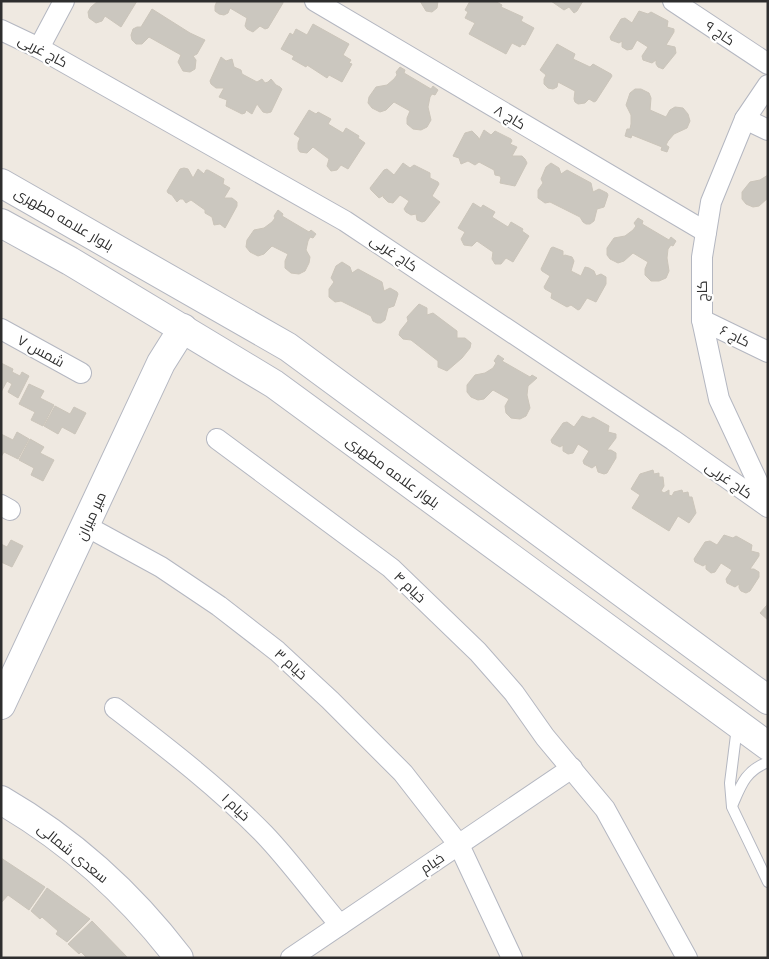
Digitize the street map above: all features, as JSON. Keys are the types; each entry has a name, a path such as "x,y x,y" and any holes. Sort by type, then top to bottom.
{"main road":[{"name":"بلوار علامه مطهری","path":"1,183 288,347 768,700"},
{"name":"بلوار علامه مطهری","path":"1,223 70,261 274,384 768,746"},
{"name":"میر میران","path":"1,705 161,363 183,328"},
{"name":"سعدی شمالی","path":"1,800 27,815 97,868 163,937 179,958"}],"street":[{"path":"39,48 64,1"},
{"name":"کاج ۸","path":"314,1 706,232"},
{"name":"کاج ۹","path":"673,1 768,64"},
{"name":"کاج غربی","path":"1,30 39,48 346,221 665,435 768,507"},
{"name":"کاج","path":"768,85 745,120 711,202 702,257 702,320 719,398 760,487 768,497"},
{"path":"745,120 768,130"},
{"name":"کاج ۶","path":"702,320 768,352"},
{"name":"شمس ۷","path":"1,329 81,373"},
{"name":"خیام ۴","path":"217,439 391,568 478,652 514,693 545,737 605,809 687,958"},
{"name":"خیام ۳","path":"86,526 161,567 219,606 277,651 330,700 403,773 458,845 512,958"},
{"name":"خیام ۱","path":"115,708 185,761 230,800 266,836 340,925"},
{"name":"خیام","path":"291,958 572,768"}],"lane":[{"path":"737,723 730,783 732,807 768,882"},
{"path":"732,807 745,777 760,765 768,762"}],"building":[{"path":"98,1 137,1 121,27 105,16 102,21 96,23 89,18 88,12"},
{"path":"217,1 283,1 283,3 268,28 265,29 260,26 253,32 245,26 247,18 230,8 228,13 224,15 215,11"},
{"path":"420,1 438,1 437,8 432,12 426,11"},
{"path":"470,1 495,1 502,5 501,7 523,17 521,21 534,28 525,45 522,44 520,47 512,43 506,54 469,34 475,23 465,18 468,12 465,10"},
{"path":"551,1 583,1 574,13 569,7 564,10"},
{"path":"152,9 190,33 205,40 197,54 193,56 196,60 195,69 190,72 183,71 178,62 181,55 149,37 142,44 136,44 132,40 133,29 141,27"},
{"path":"639,11 648,14 651,12 668,21 667,27 674,29 666,45 675,47 676,53 663,69 658,67 656,60 652,63 643,60 642,56 648,47 637,40 632,49 627,50 622,47 622,41 619,43 611,40 610,37 621,19 625,18 632,23"},
{"path":"313,24 349,44 343,55 351,60 349,63 352,64 342,82 329,75 327,78 307,65 306,67 292,59 294,56 281,49 290,33 293,35 296,29 307,35"},
{"path":"557,44 575,54 573,59 590,67 593,64 611,74 612,76 596,101 594,102 589,99 585,103 578,104 574,99 575,91 558,82 557,87 553,89 548,88 544,84 546,75 540,70"},
{"path":"221,57 226,61 232,59 234,67 257,82 262,79 265,83 271,79 282,89 271,112 263,112 257,104 252,114 246,110 242,114 226,106 227,100 219,97 224,88 216,88 210,81"},
{"path":"400,67 405,70 404,73 431,89 433,86 438,90 435,95 432,94 430,97 428,107 431,120 427,127 421,130 413,129 407,124 410,111 394,102 386,110 380,112 372,108 368,103 369,97 376,87 387,85 397,75 396,72"},
{"path":"635,89 641,89 649,93 651,98 650,110 666,117 670,110 675,107 683,108 688,114 690,121 687,128 674,134 668,141 666,145 669,147 667,152 661,150 662,147 632,135 631,138 625,136 631,124 631,115 626,105 630,93"},
{"path":"309,110 316,114 318,112 331,119 328,124 343,133 346,128 359,136 358,138 365,143 348,169 341,165 337,170 331,171 327,166 329,159 313,147 307,153 300,152 298,149 300,138 294,134"},
{"path":"484,130 491,135 495,131 511,139 510,144 517,147 512,156 522,156 525,159 527,163 515,186 500,183 501,178 495,175 494,170 479,162 475,165 468,161 461,164 459,158 453,156 465,133 472,131 479,140"},
{"path":"403,163 410,168 414,165 430,173 430,178 439,184 432,196 440,202 425,221 417,220 416,214 411,215 406,212 404,209 409,201 400,195 393,203 388,202 383,197 384,195 379,198 370,188 384,170 387,169 394,175"},
{"path":"551,163 559,168 561,174 567,170 591,183 593,192 599,189 607,193 604,207 597,209 594,221 590,224 586,224 580,217 550,202 545,203 538,198 538,190 543,183 541,179 546,167"},
{"path":"180,169 188,169 193,178 198,169 204,174 208,170 224,179 223,184 230,188 224,198 232,198 237,202 237,206 225,228 220,224 214,225 212,217 191,200 186,203 183,199 180,199 177,202 168,193 167,191"},
{"path":"768,175 768,198 759,206 753,207 746,204 742,199 742,192 750,182 760,180"},
{"path":"473,203 481,208 483,205 495,212 492,217 508,227 511,222 523,229 522,231 529,236 513,262 506,258 501,264 495,264 492,259 493,252 477,241 472,246 464,245 461,239 465,232 458,228"},
{"path":"278,210 283,214 282,216 309,232 311,230 316,234 313,238 310,237 308,241 306,250 310,257 309,263 305,271 299,274 291,273 285,268 288,254 272,246 264,254 258,256 250,252 246,247 247,240 254,230 264,228 272,222"},
{"path":"638,218 643,221 642,224 669,240 671,237 676,241 668,249 669,271 666,278 659,281 651,281 645,275 648,262 633,253 624,261 618,263 607,255 607,248 614,238 625,236 633,230 636,226 634,223"},
{"path":"553,247 563,251 563,256 572,257 574,261 571,271 581,276 585,267 594,271 596,276 601,274 606,277 606,284 596,302 587,298 578,310 571,305 567,307 551,298 552,293 544,287 550,276 541,269"},
{"path":"342,262 350,267 352,273 358,269 382,282 384,291 390,288 397,292 394,306 388,308 385,320 381,323 373,321 371,316 341,301 335,302 329,297 329,289 334,282 331,278 336,266"},
{"path":"419,304 427,308 427,315 433,313 457,331 457,338 465,338 471,343 470,348 462,358 447,371 438,367 438,361 411,340 403,339 399,335 408,321 407,317"},
{"path":"498,355 504,359 502,361 530,377 532,375 537,378 528,386 527,395 530,408 526,416 520,419 511,418 506,413 505,406 509,399 493,390 484,399 478,400 471,397 467,392 467,385 475,375 485,373 493,368 496,363 494,361"},
{"path":"1,363 13,369 12,372 20,376 22,372 29,376 18,398 8,392 12,384 7,381 1,392"},
{"path":"29,384 44,391 40,398 54,405 43,426 31,420 35,412 19,404"},
{"path":"55,406 70,414 74,407 86,413 75,434 62,427 58,434 44,426"},
{"path":"582,416 590,419 593,417 609,426 608,432 616,434 616,438 607,450 616,453 616,458 607,473 598,472 596,465 592,468 584,464 583,461 589,451 578,444 573,453 568,454 563,451 563,445 560,447 552,443 551,440 563,423 567,422 574,427"},
{"path":"17,432 29,439 18,459 4,452 1,457 1,434 13,440"},
{"path":"30,439 44,447 40,453 54,460 43,481 31,475 34,468 19,460"},
{"path":"653,470 654,474 659,473 659,477 663,477 664,486 661,491 664,493 669,490 669,495 672,496 674,492 682,490 683,493 688,492 689,497 692,497 696,513 689,523 678,516 669,531 632,508 640,495 631,489 640,474"},
{"path":"724,535 733,538 736,536 752,545 751,551 759,553 750,569 759,572 759,577 750,591 746,593 741,591 739,584 735,587 727,583 726,579 732,570 721,563 715,572 711,573 706,569 706,564 703,566 695,562 694,559 705,542 710,541 717,545"},
{"path":"11,540 23,546 12,567 1,562 1,544 7,547"},
{"path":"768,597 768,620 760,613 767,605"},
{"path":"1,858 45,887 29,910 8,895 1,903"},
{"path":"47,888 90,919 67,942 56,934 58,931 42,917 40,919 31,911"},
{"path":"92,921 128,958 87,958 81,952 79,954 68,944"}]}
